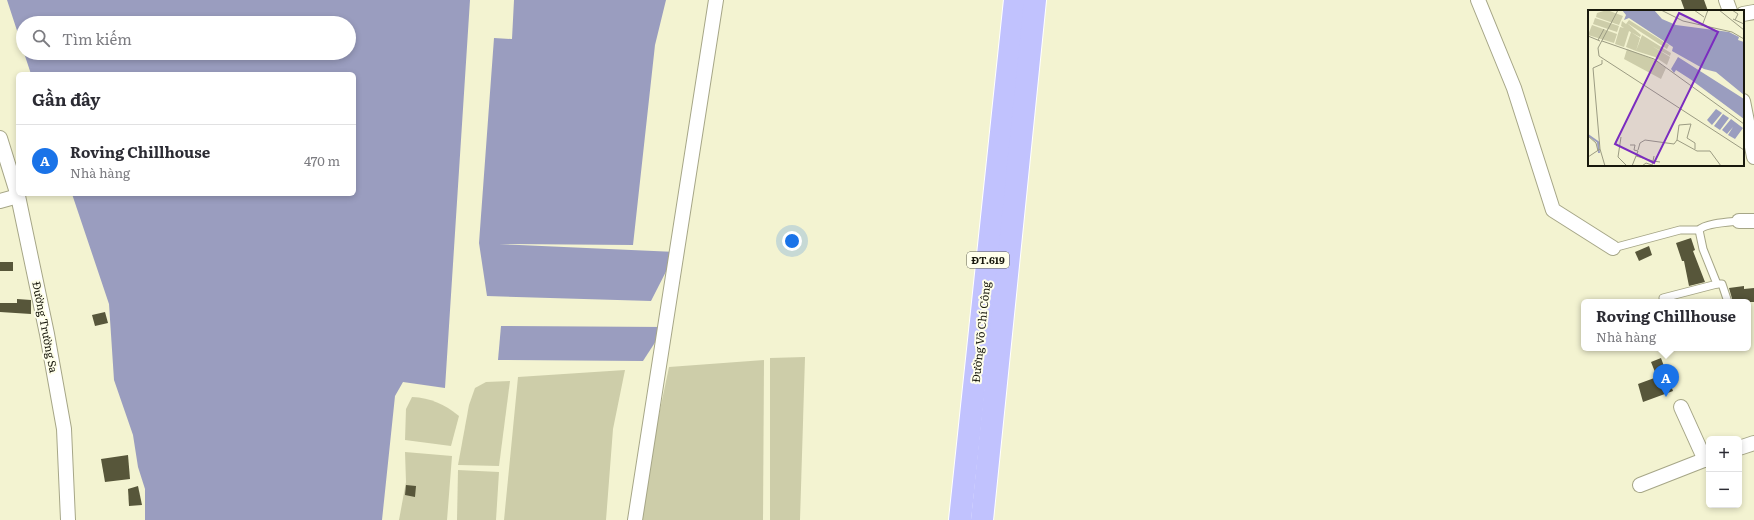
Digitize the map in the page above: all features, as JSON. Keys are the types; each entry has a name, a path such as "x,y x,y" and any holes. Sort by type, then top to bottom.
{"main road":[{"name":"Đường Võ Chí Công","path":"960,520 1015,0"},
{"name":"Đường Võ Chí Công","path":"982,520 1035,0"}],"street":[{"path":"635,520 716,0"},
{"path":"1478,0 1514,88 1554,210 1613,248"},
{"path":"1726,0 1730,10"},
{"path":"1744,14 1754,12"},
{"path":"1744,106 1754,157"},
{"name":"Đường Trường Sa","path":"0,138 16,190"},
{"path":"0,201 18,196"},
{"name":"Đường Trường Sa","path":"18,196 47,334 64,429 68,520"},
{"path":"1740,221 1754,221"},
{"path":"1682,407 1706,457"},
{"path":"1742,447 1754,444"},
{"path":"1640,486 1706,459"}],"lane":[{"path":"1613,248 1680,230 1699,230 1701,227 1710,225 1740,221"},
{"path":"1699,230 1703,248 1716,284"},
{"path":"1663,299 1716,284 1722,284 1727,299"}],"green space":[{"path":"805,357 800,520 770,520 770,358"},
{"path":"764,360 763,520 637,520 669,367"},
{"path":"625,370 613,429 606,520 504,520 518,377"},
{"path":"510,381 499,466 458,465 469,405 475,388 486,382"},
{"path":"412,397 437,402 459,416 451,446 405,440 406,409"},
{"path":"405,452 452,456 447,520 399,520 406,482"},
{"path":"458,470 499,472 496,520 457,520"}],"water":[{"path":"7,0 470,0 445,388 403,382 395,396 382,520 145,520 145,489 138,467 133,435 114,380 109,304 73,196 356,196 356,72 30,72 26,60 356,60 356,16 16,16 16,28"},
{"path":"514,0 666,0 655,45 633,245 499,244 676,252 651,301 487,296 479,243 494,38 512,39"},
{"path":"501,326 665,327 643,361 498,360"}],"building":[{"path":"1681,0 1704,0 1708,10 1685,10"},
{"path":"1691,238 1695,250 1693,251 1705,282 1689,286 1684,261 1682,261 1676,243"},
{"path":"1649,246 1652,255 1639,261 1635,252"},
{"path":"0,262 13,262 13,271 0,271"},
{"path":"1744,286 1744,289 1754,288 1754,302 1751,302 1751,299 1732,299 1729,288"},
{"path":"17,299 31,300 31,314 0,312 0,303 17,303"},
{"path":"105,312 108,323 95,326 92,315"},
{"path":"1661,358 1673,391 1643,402 1638,384 1657,377 1651,362"},
{"path":"128,455 130,479 105,482 101,459"},
{"path":"406,485 416,486 415,497 405,495"},
{"path":"138,486 142,505 129,506 128,489"}],"place":[{"name":"Roving Chillhouse","path":"1666,397"}]}
